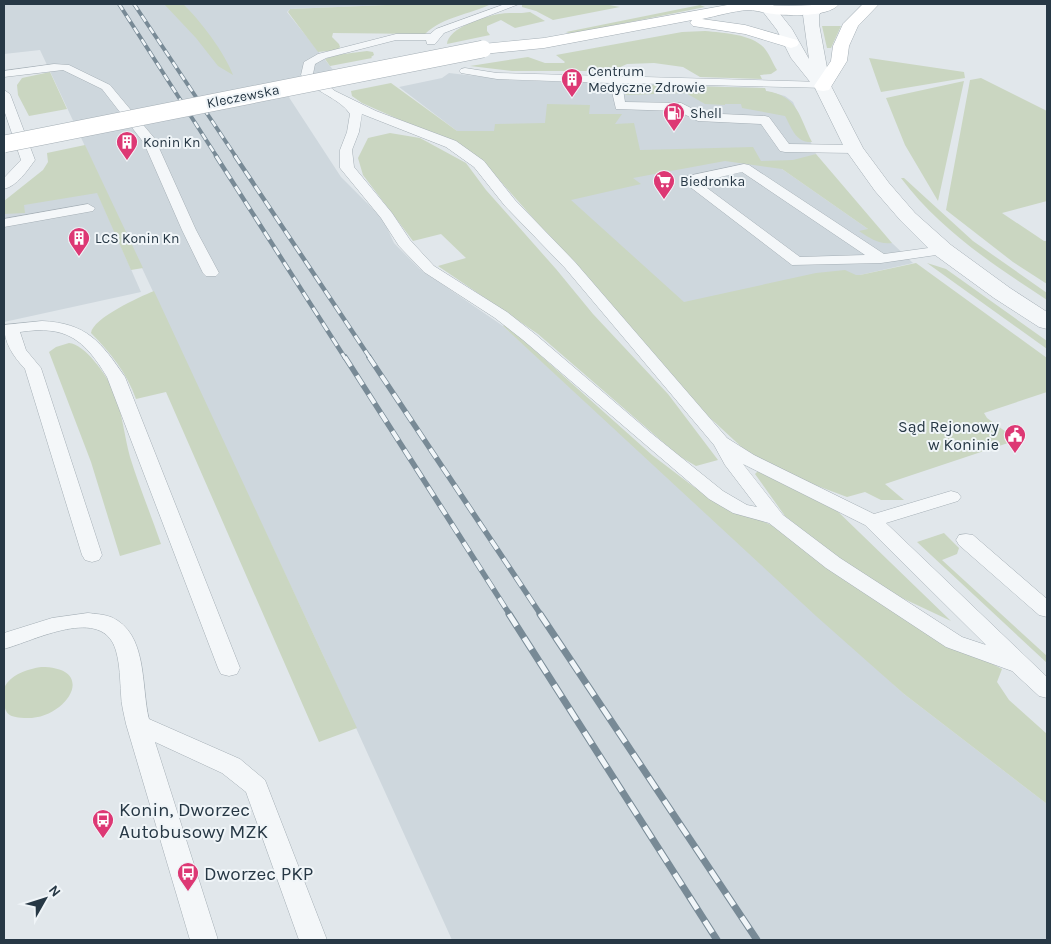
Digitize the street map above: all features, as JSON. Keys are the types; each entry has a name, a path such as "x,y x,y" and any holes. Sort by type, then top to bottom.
{"main road":[{"name":"Kleczewska","path":"4,144 483,49 557,28 682,4"},
{"name":"Kleczewska","path":"483,49 544,43 749,4"},
{"path":"749,4 789,10 823,6"},
{"path":"823,86 839,61 840,46 851,24 871,4"},
{"path":"639,26 720,24 754,30 791,43"}],"street":[{"path":"823,6 811,15 811,24 823,86"},
{"path":"768,8 800,58 823,86 854,149 882,187 908,217 943,250 1002,293 1047,322"}],"lane":[{"path":"514,4 453,25 440,31 432,40 396,37 322,56 310,62 307,75 316,84 351,106 356,114 353,132 346,150 348,168 387,216 404,243 429,269 501,315 716,495 740,509 776,519"},
{"path":"4,74 54,66 65,67 106,87 150,142 188,230 211,273"},
{"path":"465,72 497,76 823,86"},
{"path":"615,79 620,106 681,107 698,118 765,120 785,148 854,149"},
{"path":"4,94 28,160 19,172 4,185"},
{"path":"339,98 372,114 451,144 479,164 510,204 570,265 708,429 722,442 747,458 872,521 1021,667 1047,690"},
{"path":"881,259 744,168 688,180 797,262 881,259 943,250"},
{"path":"4,223 88,208"},
{"path":"92,555 33,368 18,351 7,329 52,324 74,330 91,342 103,356 116,377 229,668"},
{"path":"722,442 734,465 776,519 832,563 954,642 1021,667"},
{"path":"872,521 951,497"},
{"path":"966,540 1047,610"},
{"path":"4,641 78,620 106,623 119,633 126,645 138,724 204,940"},
{"path":"138,724 231,766 256,787 314,940"}],"shaded area":[{"path":"4,4 410,4 290,9 287,12 334,71 279,82 341,177 383,219 394,243 420,269 503,326 904,694 1047,804 1047,940 452,940 323,655 40,50 4,54"},
{"path":"449,73 510,80 765,88 766,91 785,96 793,102 816,154 782,169 868,229 892,243 913,263 860,275 805,279 640,318 457,131 399,87 442,78"},
{"path":"86,167 141,292 4,322 4,211"}],"green space":[{"path":"164,4 183,4 190,11 218,47 233,75 218,66 196,38"},
{"path":"410,4 491,4 448,19 425,34 333,33 332,37 340,47 338,50 318,52 288,12 290,9"},
{"path":"522,4 604,4 620,7 553,20 536,11 522,7"},
{"path":"700,5 705,7 571,34 566,32"},
{"path":"530,12 545,21 515,28 501,20 487,26 487,31 490,35 447,44 449,38 460,28 477,20 503,13"},
{"path":"822,26 841,26 831,48 827,48"},
{"path":"705,31 738,35 753,40 765,49 777,70 771,74 760,75 762,79 700,77 683,67 654,63 627,64 614,70 597,71 512,71 470,66 528,57 545,63 564,63 556,55 682,32"},
{"path":"373,52 372,58 330,66 325,59 336,55"},
{"path":"869,58 964,72 965,78 881,92"},
{"path":"50,72 67,109 29,116 18,95 17,85 22,78"},
{"path":"981,78 1047,111 1047,201 1002,213 1044,241 1047,241 1047,284 1013,262 946,210 970,80"},
{"path":"964,81 938,201 905,145 886,98"},
{"path":"391,83 457,131 494,131 495,124 545,123 547,104 590,105 589,114 622,114 615,124 634,123 640,150 753,147 761,161 793,160 816,154 892,243 879,242 863,234 859,231 868,229 782,169 725,161 633,178 641,184 571,200 684,302 816,273 845,270 860,275 916,263 1047,358 1047,392 984,413 987,418 1017,440 885,484 904,500 881,500 865,492 847,497 799,479 748,453 708,416 495,175 468,150 362,103 352,96 351,91"},
{"path":"646,85 765,88 766,91 785,97 791,102 812,142 798,138 785,116 742,108 741,104 705,104 686,93 625,95 632,88"},
{"path":"390,133 420,138 466,163 486,190 593,314 668,394 718,460 696,466 679,456 538,334 438,266 466,258 441,234 413,241 363,175 358,158 368,138"},
{"path":"85,145 143,268 131,270 97,193 24,205 25,213 4,214 4,201 43,170 48,162 47,153"},
{"path":"901,178 904,178 973,241 1047,293 1047,300 988,260 950,230"},
{"path":"927,263 946,269 1047,341 1047,349"},
{"path":"154,291 357,728 319,742 166,392 136,399 128,380 117,363 91,333 94,327 108,315"},
{"path":"504,325 652,455 694,487 741,512 778,528 966,650 1002,669 997,682 1009,700 1047,734 1047,804 904,694 816,616"},
{"path":"69,343 88,354 113,389 121,414 130,457 161,544 120,556 91,462 49,352 56,347"},
{"path":"759,470 829,503 951,621 900,597 839,559 785,516 755,474"},
{"path":"944,533 959,548 957,554 942,560 1047,656 1047,663 917,542"},
{"path":"41,667 59,669 69,675 73,684 70,694 53,711 39,717 24,718 10,715 5,707 4,688 18,674"}],"railway":[{"path":"119,4 217,157"},
{"path":"134,4 236,157"},
{"path":"216,156 345,358"},
{"path":"235,156 370,358"},
{"path":"345,357 510,615"},
{"path":"369,357 541,615"},
{"path":"509,614 717,940"},
{"path":"540,614 757,940"}],"place":[{"name":"Centrum Medyczne Zdrowie","path":"572,98"},
{"name":"Shell","path":"674,132"},
{"name":"Konin Kn","path":"127,161"},
{"name":"Biedronka","path":"664,200"},
{"name":"LCS Konin Kn","path":"79,257"},
{"name":"Sąd Rejonowy w Koninie","path":"1015,454"},
{"name":"Konin, Dworzec Autobusowy MZK","path":"103,839"},
{"name":"Dworzec PKP","path":"188,892"}]}
